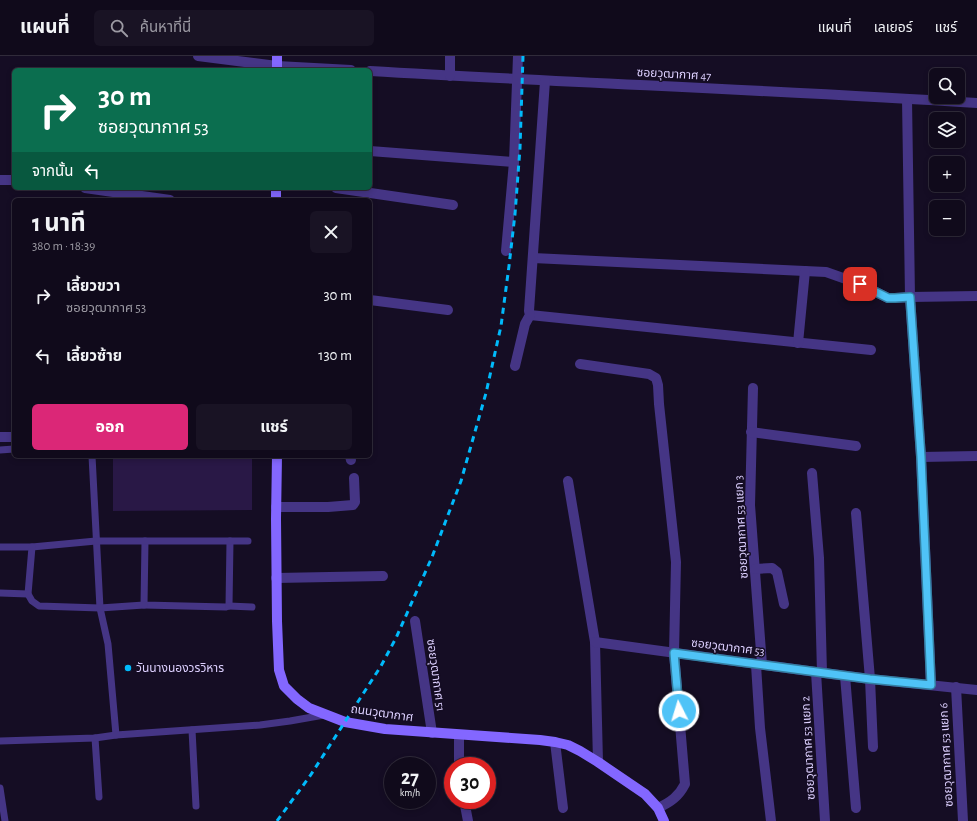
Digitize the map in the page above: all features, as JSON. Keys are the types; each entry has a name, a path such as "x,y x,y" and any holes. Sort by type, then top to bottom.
{"main road":[{"name":"ถนนวุฒากาศ","path":"277,458 276,621 280,670 284,686 297,699 309,708 345,722 385,729 555,742 580,750 645,794 658,808 664,821"}],"street":[{"path":"198,56 326,68"},
{"path":"450,56 450,76"},
{"path":"506,251 514,162 518,56"},
{"name":"ซอยวุฒากาศ 47","path":"372,71 907,98 977,103"},
{"path":"515,366 525,324 530,315 545,81"},
{"path":"907,98 910,297 921,457 931,685"},
{"path":"372,151 514,162"},
{"path":"0,180 12,180"},
{"path":"94,190 119,196 144,198"},
{"path":"350,190 453,205"},
{"path":"533,258 826,272 860,284 888,298 977,296"},
{"path":"798,343 805,271"},
{"path":"372,300 448,310"},
{"path":"530,315 871,350"},
{"path":"580,364 649,374 656,378 658,385 676,562 674,653 686,784 676,798 658,808"},
{"name":"ซอยวุฒากาศ 53 แยก 3","path":"753,388 750,505 755,568 760,728 771,821"},
{"path":"751,432 856,446"},
{"path":"0,437 12,437"},
{"path":"921,457 977,456"},
{"name":"ซอยวุฒากาศ 53 แยก 2","path":"812,473 819,558 819,673 825,821"},
{"path":"276,507 328,508 353,505 355,502 354,478"},
{"path":"568,481 595,642 598,762"},
{"path":"856,513 870,679 873,747"},
{"path":"755,568 772,568 777,572 784,604"},
{"path":"276,578 383,576"},
{"name":"ซอยวุฒากาศ 51","path":"415,620 432,733"},
{"name":"ซอยวุฒากาศ 53","path":"595,642 819,673 977,690"},
{"path":"845,676 856,808"},
{"name":"ซอยวุฒากาศ 53 แยก 6","path":"956,687 963,821"},
{"path":"459,735 459,757"},
{"path":"555,742 563,808"},
{"path":"466,809 468,821"}],"lane":[{"path":"0,450 12,449"},
{"path":"92,458 100,608 108,644 116,735"},
{"path":"0,547 96,541 248,541"},
{"path":"144,605 145,541"},
{"path":"229,606 230,541"},
{"path":"32,546 28,594 32,602 38,606 100,608 144,605 252,607"},
{"path":"0,593 28,594"},
{"path":"0,741 94,738 116,735 260,725 326,714"},
{"path":"192,730 196,806"},
{"path":"94,738 98,797"},
{"path":"0,788 5,821"}],"building":[{"path":"113,458 252,458 252,510 113,511"}],"railway":[{"path":"277,821 310,776 381,666 396,638 432,557 461,481 486,393 501,326 515,214 520,148 523,56"}],"place":[{"name":"วันนางนองวรวิหาร","path":"128,668"}],"route":[{"path":"679,711 674,653 756,665 931,685 921,457 910,297 888,298 860,284"}]}
